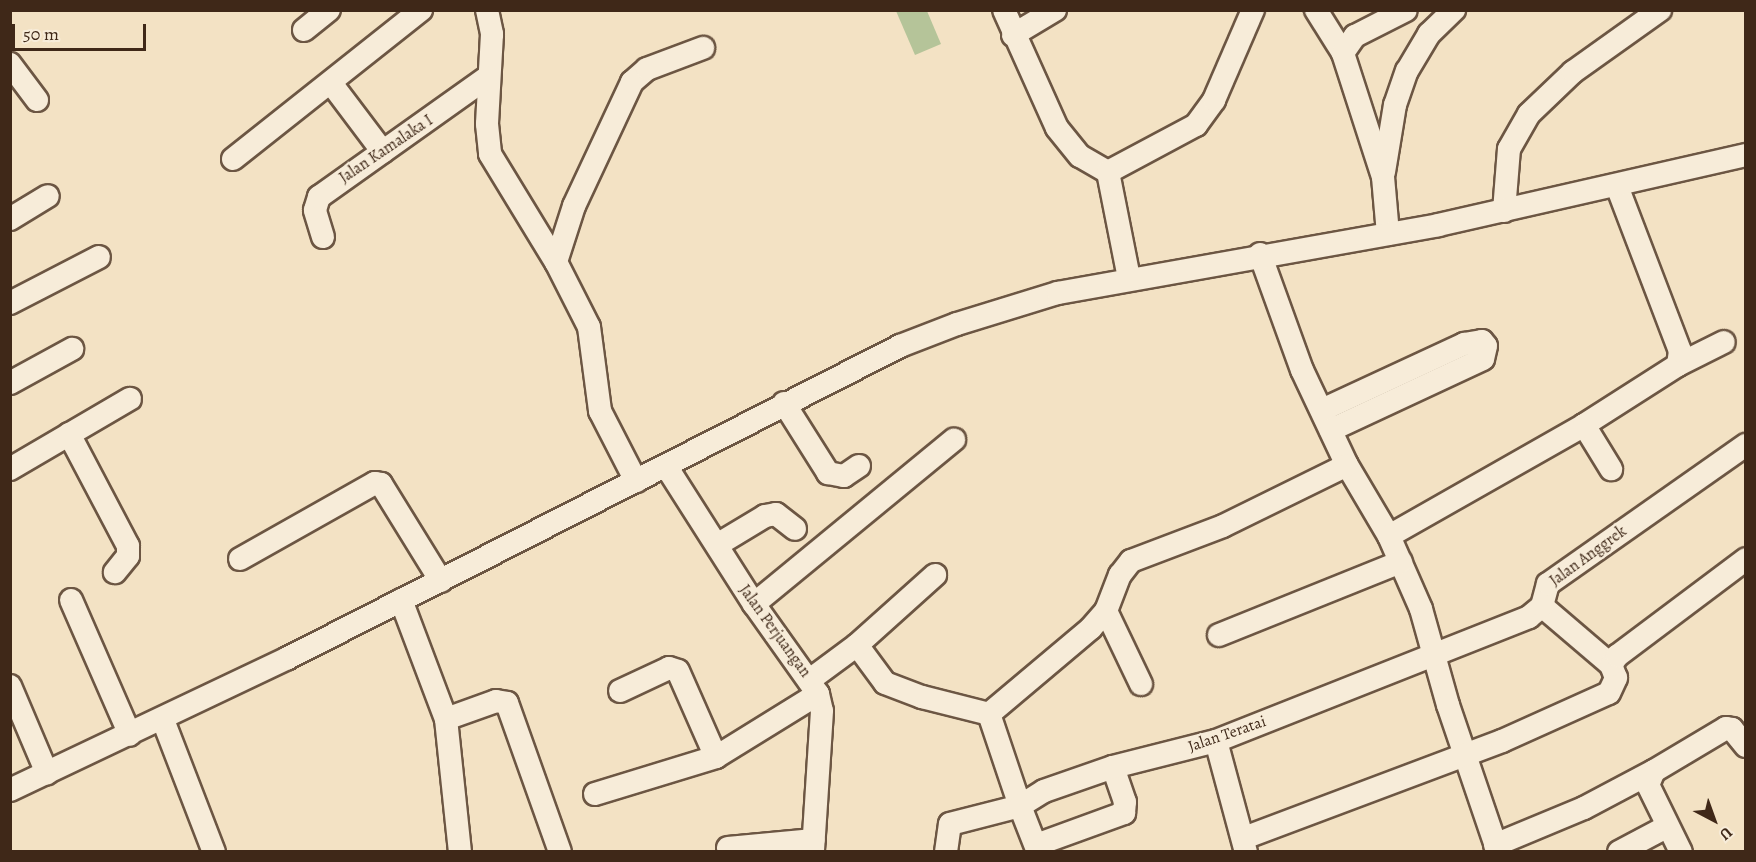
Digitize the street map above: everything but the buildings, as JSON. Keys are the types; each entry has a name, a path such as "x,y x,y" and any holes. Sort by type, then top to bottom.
{"street":[{"path":"304,30 329,10"},
{"path":"233,159 332,83 421,10"},
{"path":"487,10 492,34 488,77 490,154 556,262 589,327 600,411 636,481"},
{"path":"1004,10 1042,98 1068,145 1080,156 1108,171"},
{"path":"1013,35 1055,10"},
{"path":"1108,171 1196,125 1214,100 1253,10"},
{"path":"1317,10 1343,53 1383,177 1388,234"},
{"path":"1343,53 1355,36 1406,10"},
{"path":"1383,177 1395,105 1407,71 1429,34 1454,10"},
{"path":"1504,212 1509,149 1529,114 1573,72 1660,10"},
{"path":"556,262 574,206 632,82 647,69 703,48"},
{"path":"10,64 37,100"},
{"name":"Jalan Kamalaka I","path":"323,237 315,210 319,197 488,77"},
{"path":"332,83 383,152"},
{"path":"10,790 163,720 441,581 784,403 900,346 957,324 1058,293 1260,254 1388,234 1504,212 1746,155"},
{"path":"1108,171 1129,278"},
{"path":"1617,186 1680,351 1678,365"},
{"path":"10,219 48,196"},
{"path":"1260,254 1286,331 1326,420 1347,465 1389,536 1421,609 1464,754 1496,848 1584,808 1654,771 1726,728 1737,734 1746,746"},
{"path":"10,303 99,257"},
{"path":"1326,420 1483,359 1486,346 1482,341 1464,344 1358,406"},
{"path":"1389,536 1584,425 1678,365 1724,342"},
{"path":"10,383 72,349"},
{"path":"10,469 130,399"},
{"path":"784,403 828,473 844,476 859,465"},
{"path":"1584,425 1611,469"},
{"path":"69,434 128,546 128,556 116,572"},
{"path":"754,604 954,440"},
{"name":"Jalan Anggrek","path":"1434,657 1529,617 1542,606 1548,584 1746,445"},
{"path":"989,714 1091,628 1106,610 1120,575 1131,561 1222,526 1347,465"},
{"name":"Jalan Perjuangan","path":"666,466 754,604 814,687 822,711 814,846"},
{"path":"240,559 375,483 381,484 441,581"},
{"path":"717,545 765,516 776,514 795,529"},
{"path":"1611,665 1630,645 1746,559"},
{"path":"1219,635 1401,561"},
{"path":"595,794 716,757 814,687 935,574"},
{"path":"71,600 130,735"},
{"path":"401,600 446,719 460,852"},
{"path":"1216,741 1245,845 1609,693 1616,678 1611,665 1542,606"},
{"path":"1106,610 1141,684"},
{"path":"857,645 885,683 922,697 989,714"},
{"name":"Jalan Teratai","path":"946,852 950,824 1020,806 1060,784 1113,767 1216,741 1434,657"},
{"path":"620,691 669,668 678,671 716,757"},
{"path":"10,686 47,773"},
{"path":"446,719 496,701 507,703 560,852"},
{"path":"989,714 1020,806 1037,848 1124,813 1125,802 1113,767"},
{"path":"163,720 214,852"},
{"path":"1654,771 1648,785 1681,852"},
{"path":"1619,852 1668,826"},
{"path":"728,848 814,846"}],"green space":[{"path":"896,11 927,11 941,44 915,55"}]}
